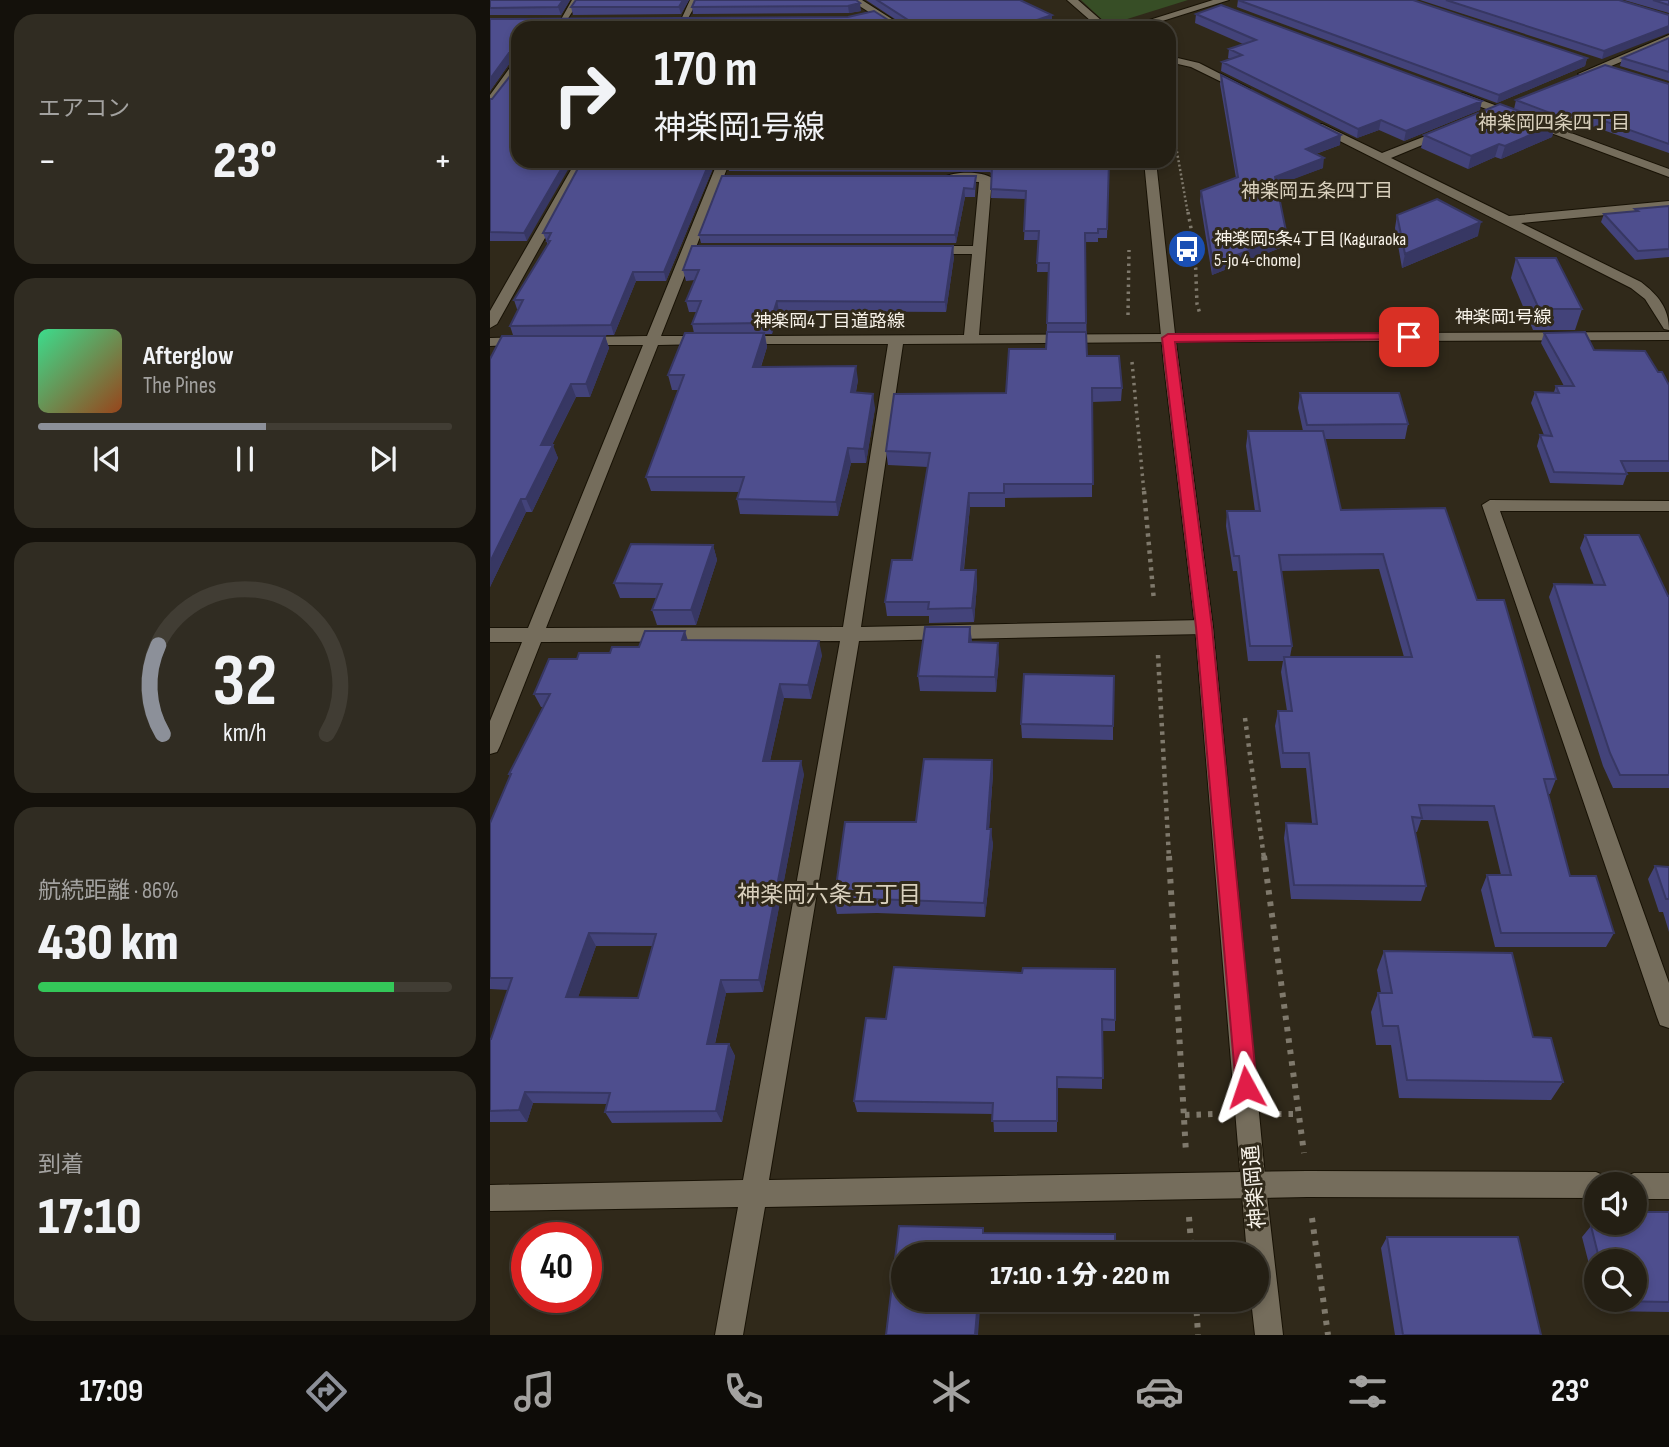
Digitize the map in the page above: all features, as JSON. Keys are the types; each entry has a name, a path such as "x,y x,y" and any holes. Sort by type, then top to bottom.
{"street":[{"path":"855,0 889,21"},
{"path":"1072,0 1097,21"},
{"path":"1153,21 1211,4 1224,4"},
{"path":"863,16 876,13"},
{"path":"556,20 574,20"},
{"path":"677,20 696,20"},
{"path":"1567,80 1669,38"},
{"path":"1176,61 1195,65 1258,96"},
{"path":"1590,62 1624,73"},
{"path":"490,103 511,74"},
{"path":"1446,91 1504,107 1669,173"},
{"path":"1486,115 1504,107"},
{"path":"1308,120 1636,285 1650,296 1669,326"},
{"path":"1382,158 1462,125"},
{"path":"490,324 578,168"},
{"path":"490,746 652,341 695,250 724,178 724,168"},
{"name":"神楽岡通","path":"1148,168 1204,627 1253,1186 1269,1335"},
{"path":"932,178 986,178 971,339"},
{"path":"1509,220 1669,205"},
{"path":"909,250 978,250"},
{"name":"神楽岡1号線","path":"1168,338 1669,336"},
{"name":"神楽岡4丁目道路線","path":"571,341 1168,338"},
{"path":"729,1335 851,634 896,340"},
{"path":"490,342 544,341"},
{"path":"1669,506 1490,505 1669,1017"},
{"path":"490,635 851,634 1204,627"},
{"path":"490,1198 1307,1184 1584,1185"},
{"path":"1647,1186 1669,1186"}],"lane":[{"path":"556,20 576,0"},
{"path":"677,20 694,0"}],"path":[{"path":"1176,146 1195,250 1197,304 1200,314 1208,318"},
{"path":"1128,304 1156,628 1191,1242"},
{"path":"1245,713 1328,1335"},
{"path":"1197,1312 1198,1335"}],"green space":[{"path":"1081,0 1188,0 1121,21 1104,21"}],"building":[{"path":"490,0 563,0 558,7 490,8"},
{"path":"576,0 683,0 679,7 571,7"},
{"path":"695,0 856,0 860,3 848,6 692,7"},
{"path":"877,0 1020,0 1052,15 1037,20 1039,21 907,21"},
{"path":"1238,0 1413,0 1587,58 1499,95"},
{"path":"1446,0 1619,0 1669,15 1669,26 1604,51"},
{"path":"1653,0 1669,0 1669,5"},
{"path":"1221,5 1482,101 1406,131 1381,120 1358,129 1222,62 1242,55 1229,49 1256,40 1196,14"},
{"path":"874,11 890,21 511,21 511,52 490,79 490,19 848,17"},
{"path":"1669,38 1669,72 1622,58"},
{"path":"1605,65 1669,84 1669,144 1585,114 1571,121 1516,100"},
{"path":"511,75 511,168 562,168 524,233 490,232 492,99"},
{"path":"1221,75 1341,135 1306,149 1324,158 1275,177 1287,236 1213,264 1201,191 1238,177"},
{"path":"1500,104 1555,124 1505,146 1499,144 1471,156 1424,135"},
{"path":"578,168 707,168 664,272 633,272 611,325 510,326 523,300 514,300 550,241 547,241 551,233 543,233"},
{"path":"992,168 1109,168 1107,229 1098,229 1098,233 1085,233 1086,323 1047,323 1049,263 1037,263 1039,231 1024,231 1026,191 991,189"},
{"path":"722,176 976,176 974,189 964,188 955,235 699,235"},
{"path":"1437,199 1481,222 1405,254 1397,215"},
{"path":"1669,206 1669,249 1638,251 1604,214 1638,211 1635,209"},
{"path":"692,246 953,246 945,302 777,301 770,323 692,324 701,301 686,301 699,270 683,270"},
{"path":"1516,258 1556,258 1582,309 1539,309"},
{"path":"1047,332 1086,332 1087,356 1119,356 1122,388 1092,388 1093,484 1004,484 1004,493 969,493 961,570 976,570 972,608 928,609 929,602 885,602 892,560 912,560 930,453 886,451 894,394 1006,393 1009,349 1046,349"},
{"path":"1585,332 1594,350 1645,351 1658,372 1662,372 1669,385 1669,461 1621,461 1627,474 1554,472 1540,435 1552,436 1535,392 1559,393 1556,386 1574,386 1544,333"},
{"path":"685,333 764,333 753,367 856,366 851,392 873,394 864,449 848,448 836,502 737,499 744,477 646,477 684,375 668,375"},
{"path":"502,336 605,336 586,384 571,384 541,445 553,445 526,499 521,499 490,562 490,359"},
{"path":"1300,393 1399,393 1408,424 1307,425"},
{"path":"1248,431 1323,431 1341,510 1445,508 1477,600 1504,600 1556,779 1544,779 1570,876 1596,876 1614,933 1501,933 1487,875 1511,875 1494,806 1419,805 1422,818 1412,817 1426,886 1294,885 1286,823 1317,824 1309,753 1283,753 1278,711 1292,711 1284,657 1412,657 1383,554 1279,555 1292,646 1250,646 1239,556 1234,556 1227,511 1260,511"},
{"path":"1585,535 1639,535 1669,596 1669,775 1620,775 1610,753 1554,584 1605,585"},
{"path":"631,544 713,545 691,610 652,610 662,584 614,583"},
{"path":"925,627 970,627 969,642 998,643 995,677 918,676"},
{"path":"645,631 685,631 682,640 819,641 808,685 780,684 763,761 801,761 759,980 721,980 707,1044 729,1044 716,1111 605,1112 610,1093 525,1092 519,1110 490,1111 490,1039 512,978 490,978 490,823 509,774 550,694 534,694 549,659 577,659 579,653 610,653 612,647 639,647","holes":["589,933 656,934 638,998 566,997"]},
{"path":"1024,674 1114,676 1113,726 1021,724"},
{"path":"924,759 992,760 987,829 991,829 984,903 874,899 834,901 845,822 916,822"},
{"path":"1655,866 1669,867 1669,899 1666,899"},
{"path":"1384,951 1512,953 1533,1037 1551,1038 1563,1082 1407,1080 1398,1026 1383,1026 1378,993 1392,993"},
{"path":"894,967 1022,973 1023,968 1115,969 1115,1020 1102,1019 1103,1078 1057,1077 1057,1121 992,1121 993,1103 854,1101 866,1018 886,1019"},
{"path":"1647,1212 1669,1212 1669,1302 1647,1302 1647,1249 1597,1249 1593,1235 1647,1235"},
{"path":"899,1226 983,1228 983,1233 1115,1234 1115,1242 897,1242"},
{"path":"1387,1237 1518,1237 1541,1335 1403,1335"},
{"path":"891,1293 891,1312 977,1312 975,1335 886,1335"}],"place":[{"name":"神楽岡5条4丁目 (Kaguraoka 5-jo 4-chome)","path":"1187,249"}],"district":[{"name":"神楽岡四条四丁目","path":"1554,122"},
{"name":"神楽岡五条四丁目","path":"1317,190"},
{"name":"神楽岡六条五丁目","path":"829,894"}],"route":[{"path":"1246,1087 1204,627 1168,338 1409,337"}]}
